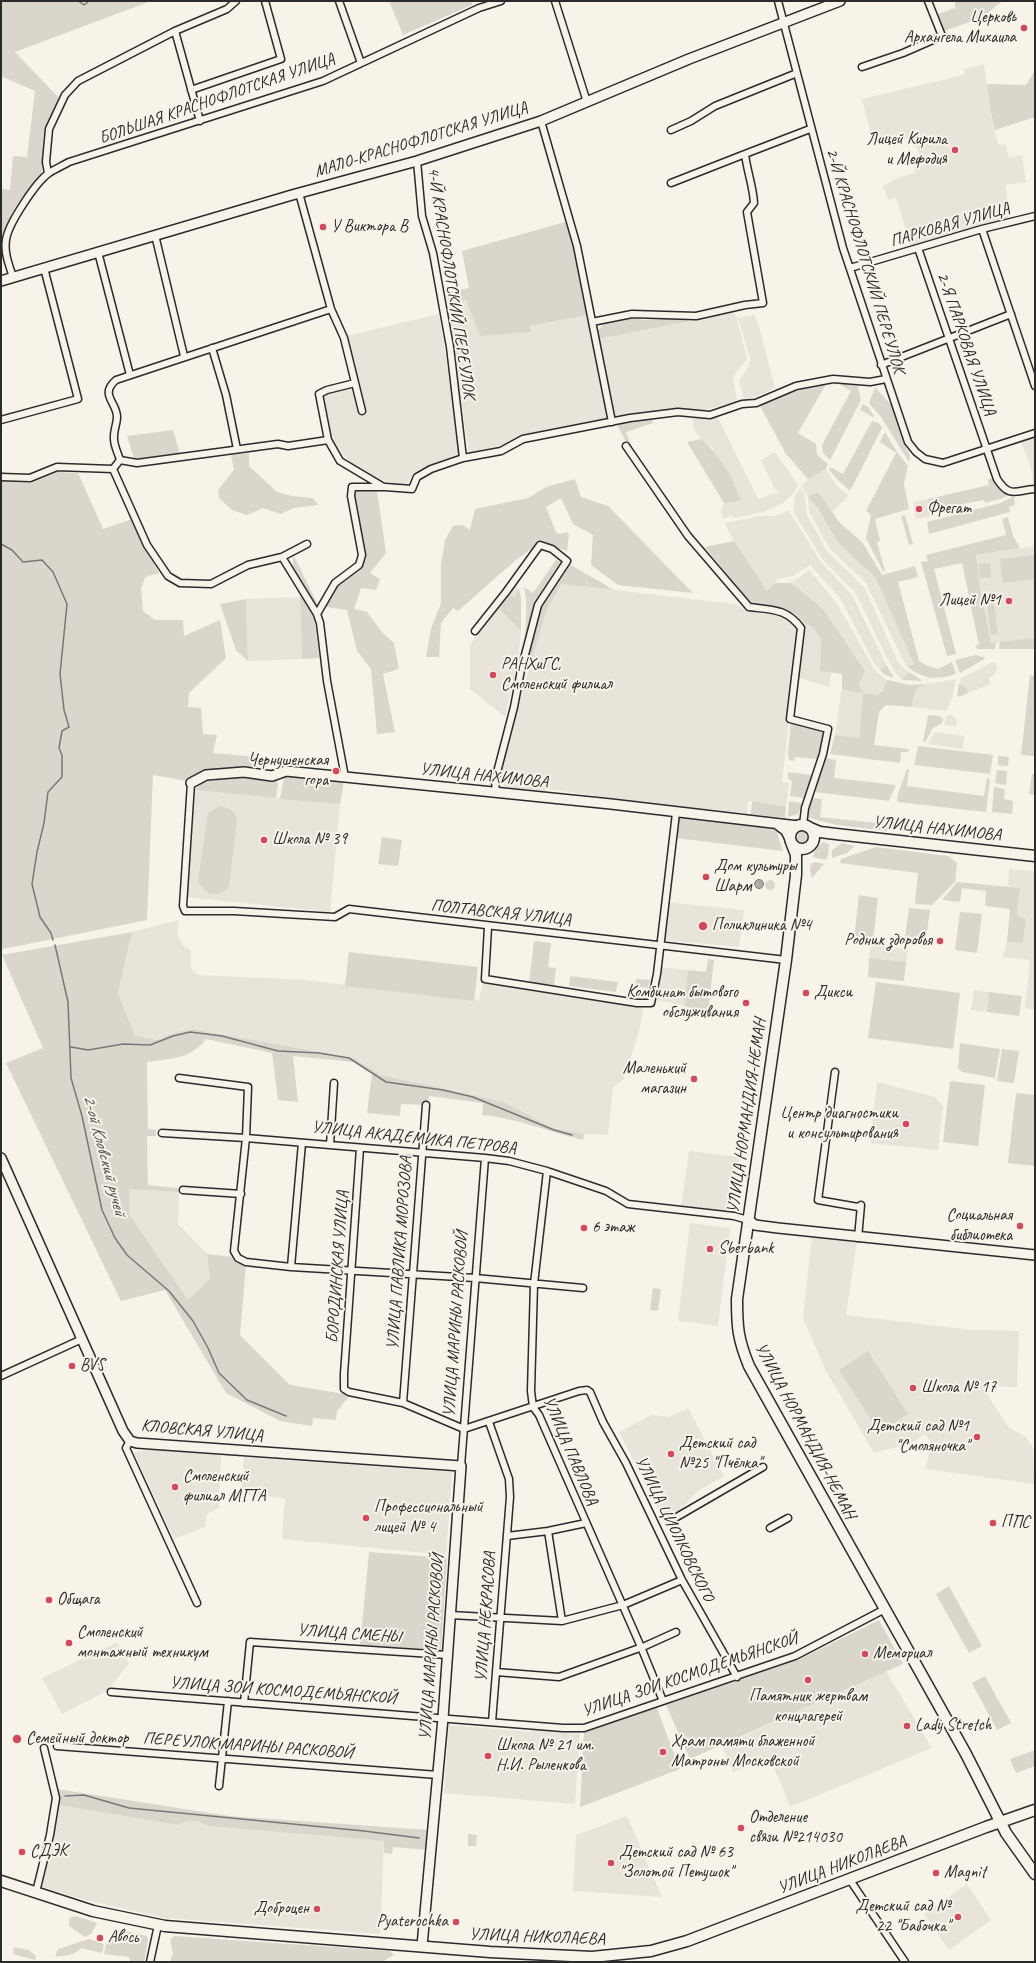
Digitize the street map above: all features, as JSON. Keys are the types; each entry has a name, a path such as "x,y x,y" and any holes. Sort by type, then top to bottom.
{"main road":[{"path":"796,876 796,855 790,841 793,829 803,826 820,832 836,834"},
{"path":"790,841 798,848 802,849 810,845 813,837 803,826"},
{"path":"796,876 802,856 810,845 819,836 836,834"},
{"name":"УЛИЦА НАХИМОВА","path":"836,834 1035,856"},
{"name":"УЛИЦА НОРМАНДИЯ-НЕМАН","path":"796,876 786,960 737,1299 737,1330 739,1342 749,1366 966,1754 1000,1822 1035,1874"},
{"name":"УЛИЦА НИКОЛАЕВА","path":"1,1881 103,1913 158,1925 497,1953 592,1958 651,1951 687,1941 1035,1810"}],"street":[{"path":"48,173 46,162 49,129 65,95 78,81 175,31 227,9 236,1"},
{"path":"191,90 281,59 265,1"},
{"path":"339,1 361,63"},
{"name":"БОЛЬШАЯ КРАСНОФЛОТСКАЯ УЛИЦА","path":"13,277 7,258 6,241 10,227 20,207 48,173 69,162 323,81 479,8 501,1"},
{"path":"555,1 587,102"},
{"name":"2-Й КРАСНОФЛОТСКИЙ ПЕРЕУЛОК","path":"778,1 810,129 850,268 881,365 908,442 916,452 925,459 942,462 1035,433"},
{"name":"МАЛО-КРАСНОФЛОТСКАЯ УЛИЦА","path":"1,281 300,193 416,161 540,121 783,22 840,1"},
{"path":"862,67 903,53 942,36 928,1"},
{"path":"175,31 200,121"},
{"path":"671,130 686,124 714,106 797,73"},
{"path":"540,121 577,246 612,422"},
{"path":"671,183 810,129"},
{"path":"592,322 632,314 696,316 745,305 764,303 747,212 754,203 754,191 747,172 745,154"},
{"name":"4-Й КРАСНОФЛОТСКИЙ ПЕРЕУЛОК","path":"416,161 422,216 434,253 450,347 463,458"},
{"path":"300,193 331,309 344,338 362,411"},
{"name":"ПАРКОВАЯ УЛИЦА","path":"850,268 982,229 1035,216"},
{"path":"982,229 1035,386"},
{"path":"155,235 184,356"},
{"name":"2-Я ПАРКОВАЯ УЛИЦА","path":"918,248 997,479 1007,490 1015,493 1035,489"},
{"path":"98,252 130,375"},
{"path":"1,420 78,399 44,268"},
{"path":"120,460 113,438 117,416 110,401 109,392 110,385 116,380 184,356 331,309"},
{"path":"881,365 1011,314"},
{"path":"212,348 226,395 237,449"},
{"path":"317,614 335,583 359,565 362,555 351,496 352,487 412,489 417,477 431,469 463,458 501,451 523,439 612,422 678,412 710,415 742,404 756,403 796,386 833,379 870,382 886,379"},
{"path":"355,383 327,390 320,394 328,440 340,461 385,487"},
{"path":"120,460 137,463 278,444 288,446 328,440"},
{"path":"626,446 688,536 749,607 785,612 794,618 801,628 790,718 828,729 823,754 806,808 803,826"},
{"path":"114,469 120,460"},
{"path":"1,477 30,478 57,467 114,469"},
{"path":"114,469 147,545 168,576 180,583 211,584 248,565 282,557 306,544"},
{"path":"475,631 506,592 540,545 552,550 567,561 538,605 495,780 496,793"},
{"path":"282,557 317,614 320,623 327,681 345,777"},
{"name":"УЛИЦА НАХИМОВА","path":"191,783 206,775 244,772 272,776 286,771 618,805 676,813 803,826"},
{"name":"ПОЛТАВСКАЯ УЛИЦА","path":"191,783 183,906 185,911 215,910 335,917 349,909 488,927 786,960"},
{"path":"488,927 485,979 637,1003 651,1003 657,974 676,813"},
{"path":"777,824 786,831 790,841"},
{"path":"835,1072 818,1200 858,1206 861,1205 858,1238"},
{"path":"179,1078 248,1087 246,1138 234,1251 238,1258 246,1262 291,1267 475,1278 583,1288"},
{"path":"330,1145 334,1083"},
{"name":"УЛИЦА ПАВЛИКА МОРОЗОВА","path":"403,1403 421,1153 426,1105"},
{"name":"УЛИЦА АКАДЕМИКА ПЕТРОВА","path":"162,1133 246,1138 485,1158 547,1171 606,1192 628,1204 734,1216 762,1226 858,1238 1035,1255"},
{"path":"291,1267 302,1143"},
{"name":"БОРОДИНСКАЯ УЛИЦА","path":"360,1148 344,1389 349,1392 403,1403"},
{"name":"КЛОВСКАЯ УЛИЦА","path":"1,1158 123,1432 130,1441 137,1443 461,1466"},
{"name":"УЛИЦА МАРИНЫ РАСКОВОЙ","path":"422,1946 443,1718 485,1158"},
{"name":"УЛИЦА ПАВЛОВА","path":"547,1171 534,1284 531,1391 533,1407 539,1414 623,1605 663,1701"},
{"path":"183,1190 241,1194"},
{"path":"1,1376 82,1339"},
{"name":"УЛИЦА ЦИОЛКОВСКОГО","path":"533,1407 578,1391 587,1390 590,1392 603,1422 626,1463 682,1580 737,1677"},
{"path":"403,1403 464,1429 533,1407"},
{"name":"УЛИЦА НЕКРАСОВА","path":"489,1422 509,1479 507,1536 492,1722"},
{"path":"130,1441 126,1448 197,1603"},
{"path":"675,1518 764,1467"},
{"path":"770,1528 788,1518"},
{"path":"507,1536 548,1531 586,1523"},
{"path":"548,1531 562,1620"},
{"path":"450,1615 562,1620 623,1605 682,1580"},
{"name":"УЛИЦА ЗОИ КОСМОДЕМЬЯНСКОЙ","path":"111,1692 584,1728 795,1656 885,1609"},
{"path":"496,1672 559,1677 641,1647 676,1632"},
{"name":"УЛИЦА СМЕНЫ","path":"244,1702 250,1642 447,1655"},
{"path":"219,1786 228,1701"},
{"name":"ПЕРЕУЛОК МАРИНЫ РАСКОВОЙ","path":"57,1746 438,1776"},
{"path":"36,1892 50,1835 56,1798 44,1748"},
{"path":"850,1880 905,1962"},
{"path":"150,1962 158,1925"}],"shaded area":[{"path":"1,1 151,1 15,52 59,98 43,137 42,172 15,207 2,236 1,189 10,190 13,156 27,157 35,91 1,76"},
{"path":"389,1 472,1 472,5 403,35"},
{"path":"955,1 1003,1 981,18 944,31 938,14 955,8"},
{"path":"984,64 990,109 998,145 1005,144 1009,158 1022,155 1026,182 1006,185 1008,218 911,247 896,197 888,200 883,186 900,177 915,173 914,169 924,165 913,138 873,143 862,99 964,75 964,69"},
{"path":"1035,70 1035,117 995,130 990,109 987,84 1026,85"},
{"path":"565,222 574,247 587,315 530,326 531,332 480,336 466,300 449,304 446,292 469,288 462,251"},
{"path":"466,300 531,332 530,326 587,315 609,419 469,453 457,376 449,304"},
{"path":"733,312 738,318 747,359 733,377 737,402 705,410 673,409 616,417 599,339"},
{"path":"439,314 460,453 415,472 404,487 362,474 333,444 323,398 325,393 358,387 347,336"},
{"path":"754,315 759,326 775,388 756,397 744,400 739,380 749,366 750,358 738,318"},
{"path":"629,318 645,320 683,318 689,321 599,339 598,331 603,324"},
{"path":"833,381 851,383 858,386 861,400 830,460 823,453 822,445 851,391"},
{"path":"826,384 798,433 816,444 817,455 828,464 826,469 808,479 786,454 760,406 792,392"},
{"path":"875,387 892,406 903,443 910,455 909,462 881,417 869,403"},
{"path":"863,404 868,407 875,418 860,410"},
{"path":"716,414 758,499 779,492 775,489 761,460 775,452 798,485 793,494 783,503 764,512 734,518 731,515 723,519 721,511 724,503 741,501 736,486 712,448 701,439 694,430 692,415"},
{"path":"652,419 653,423 626,432 632,447 625,440 617,425 628,421"},
{"path":"872,421 879,423 882,428 850,491 829,470 830,467 843,474"},
{"path":"173,430 180,454 134,459 127,436"},
{"path":"885,432 897,452 908,466 904,484 909,509 875,519 880,541 877,542 885,571 883,571 866,538 871,515 866,511 896,453 880,442"},
{"path":"1035,437 1035,487 1033,486 1031,468 1021,442"},
{"path":"701,439 708,445 726,467 741,501 724,503 687,442"},
{"path":"249,453 249,466 277,492 292,496 312,498 319,505 294,508 281,514 263,508 247,515 232,510 219,498 218,490 234,470 231,455"},
{"path":"826,469 836,485 848,495 845,500 832,512 818,492 808,497 801,486 808,479"},
{"path":"57,472 78,473 103,529 132,519 142,544 159,573 145,577 141,589 143,611 155,620 183,620 184,636 220,620 226,658 189,693 188,707 201,708 203,734 217,735 213,753 257,757 251,769 195,774 187,781 153,775 147,920 3,949 1,947 1,481 31,483"},
{"path":"994,478 1002,490 1010,494 1003,498 985,503 984,500 930,510 928,499 989,485 988,479"},
{"path":"575,479 581,497 608,506 693,593 618,585 591,565 593,535 573,524 561,498 546,507 556,532 559,534 567,532 569,535 567,551 542,542 517,559 458,611 453,608 441,623 439,657 426,657 431,629 441,603 441,565 445,540 453,526 463,525 470,530 475,509 528,498 546,487"},
{"path":"361,488 377,491 386,553 370,573 380,579 376,590 361,588 354,609 367,612 381,631 394,643 399,669 383,674 395,732 377,734 371,669 357,651 347,610 326,607 322,609 337,585 361,566 365,553 355,496 356,490"},
{"path":"800,488 804,492 807,515 827,551 864,587 899,664 909,672 902,680 892,668 855,592 823,560 794,513 795,497"},
{"path":"818,492 840,523 862,542 882,575 915,566 918,577 898,582 919,661 938,669 952,662 956,674 931,678 913,671 907,666 914,664 875,577 839,544 817,507 808,497"},
{"path":"1014,496 1015,505 1009,507 1010,512 929,534 927,522 1001,503"},
{"path":"808,497 817,507 839,544 875,577 914,664 907,666 905,664 866,583 830,549 809,512"},
{"path":"928,499 931,516 916,519 913,502"},
{"path":"789,511 821,562 852,595 887,666 880,670 874,663 840,598 810,565 793,576 777,579 774,586 767,591 734,541 725,523 760,516 774,516"},
{"path":"905,515 913,544 909,545 901,516"},
{"path":"1008,517 1013,536 1020,548 976,555 980,587 991,643 996,643 995,649 977,649 975,645 979,645 962,563 934,569 956,654 947,656 921,562 928,561 926,555 1006,535 1002,519"},
{"path":"734,541 767,591 775,583 791,583 822,608 865,671 858,684 863,693 842,689 842,674 820,671 821,640 814,628 803,622 795,614 750,603 705,547"},
{"name":"Лицей №1","path":"1035,546 1035,638 991,644 980,587 976,555"},
{"path":"293,554 318,605 316,609 293,571"},
{"path":"1035,555 1035,579 1003,583 1000,559"},
{"path":"556,560 563,563 536,605 523,652 526,627 524,587 533,593"},
{"path":"990,563 991,578 980,578 979,564"},
{"path":"569,564 614,590 562,584 547,609 532,659 526,661 540,607"},
{"path":"809,570 836,602 872,665 877,672 887,680 884,690 878,695 863,693 859,738 835,735 842,689 862,692 797,589 791,583"},
{"path":"513,583 519,588 514,597 507,592"},
{"path":"563,584 735,604 743,609 784,614 799,627 782,782 789,783 786,807 748,801 747,813 633,802 549,789 543,792 505,787 499,780 522,691 547,609"},
{"path":"519,588 521,598 521,631 498,608 507,592 514,597"},
{"path":"303,594 314,614 319,658 302,659 300,597"},
{"path":"300,597 302,659 248,661 246,599"},
{"path":"246,599 248,661 236,650 220,604"},
{"path":"994,604 998,634 991,635 987,605"},
{"name":"РАНХиГС, Смоленский филиал","path":"498,608 521,631 518,661 505,717 470,689 470,646 476,635"},
{"path":"803,622 814,628 821,640 820,671 831,672 829,687 796,677"},
{"path":"1035,638 1035,649 999,649 1000,642"},
{"path":"976,655 986,658 960,673 955,660"},
{"path":"994,661 997,667 996,673 989,678 991,684 968,693 965,686 962,687 960,678"},
{"path":"887,666 894,678 885,675 880,670"},
{"path":"909,672 923,681 902,680"},
{"path":"1030,675 1035,676 1035,756 1021,755"},
{"path":"956,679 953,695 947,711 912,707 917,688 927,684"},
{"path":"887,680 910,685 927,684 917,688 912,707 886,705 879,712 874,745 909,749 908,752 901,752 900,763 830,754 835,735 859,738 863,693 878,695 884,690"},
{"path":"961,683 962,687 965,686 968,693 959,697 957,695 959,684"},
{"path":"928,715 943,718 942,723 932,729 926,741 923,742"},
{"path":"946,715 952,715 957,721 956,726 944,725"},
{"path":"791,721 821,729 824,734 817,759 795,757 794,761 789,760 788,754"},
{"path":"934,732 964,736 963,749 928,744"},
{"path":"918,746 993,755 990,774 914,765"},
{"path":"998,756 1009,757 1008,766 998,765"},
{"path":"825,758 836,760 834,778 896,785 889,801 815,792"},
{"path":"907,769 909,769 907,786 984,796 987,778 990,779 986,812 897,802 898,794"},
{"path":"997,770 1007,771 1006,785 995,783"},
{"path":"788,772 812,775 804,798 790,796 792,781 788,779"},
{"path":"1032,774 1035,774 1035,795 1029,794"},
{"path":"244,775 276,779 278,784 276,798 195,790 207,778"},
{"path":"289,775 344,781 340,804 280,799 284,777"},
{"path":"994,787 1005,789 1004,799 1013,801 1012,814 992,812"},
{"name":"Школа № 39","path":"195,790 340,804 330,912 185,897"},
{"path":"811,798 822,799 820,817 887,824 887,831 837,825 806,817"},
{"path":"752,801 786,807 785,818 751,814"},
{"path":"789,801 802,803 798,814 788,817"},
{"path":"218,807 230,809 237,819 229,887 225,891 212,894 204,890 198,880 208,813"},
{"path":"680,816 775,827 783,851 675,838 677,820"},
{"path":"802,829 809,834 810,837 805,844 802,845 795,840 794,837 799,830"},
{"path":"382,837 402,840 398,866 378,864"},
{"path":"824,842 829,844 828,857 825,860 813,857 817,848"},
{"path":"842,843 855,846 847,853 832,858 832,850"},
{"path":"876,847 948,856 957,863 955,882 932,905 915,904 918,873 840,863 841,859"},
{"path":"814,862 824,864 812,878 810,871 811,864"},
{"path":"1009,869 1035,871 1035,1010 1025,1008 1030,960 1003,957 1007,942 1023,943 1026,919 1017,916 1020,888 1008,886"},
{"path":"759,879 764,884 759,889 754,884"},
{"path":"768,880 772,880 775,885 772,890 768,890 765,887 765,883"},
{"path":"957,882 1020,888 1017,916 1026,919 1023,943 1007,942 1010,909 985,906 986,891 962,888 960,902 942,900"},
{"path":"859,895 878,898 873,940 854,938"},
{"path":"667,902 744,910 739,947 663,940"},
{"path":"909,908 930,910 925,946 904,944"},
{"path":"960,912 982,914 977,953 955,950"},
{"path":"179,920 177,934 184,947 191,950 191,968 198,975 306,980 479,1001 483,981 644,1006 639,1031 624,1079 613,1087 608,1135 584,1134 553,1128 504,1102 381,1075 353,1058 192,1029 171,1034 158,1040 135,1036 118,993 132,932"},
{"path":"132,932 118,993 135,1036 158,1040 171,1034 192,1029 353,1058 381,1075 504,1102 553,1128 584,1134 583,1140 520,1122 482,1115 483,1103 429,1096 428,1105 401,1104 400,1116 367,1113 372,1074 354,1062 293,1056 298,1102 278,1100 272,1053 206,1039 193,1051 180,1057 147,1062 148,1129 156,1130 156,1136 147,1136 148,1185 177,1188 179,1192 129,1189 129,1214 188,1300 210,1279 207,1254 233,1257 246,1265 240,1335 290,1385 350,1395 337,1411 336,1420 313,1418 312,1426 280,1421 226,1393 165,1290 121,1301 6,1063 43,1048 2,955"},
{"path":"534,941 551,943 548,967 556,968 554,985 529,982"},
{"path":"871,945 908,949 906,962 869,958"},
{"path":"349,952 478,967 474,1001 345,986"},
{"path":"869,958 906,962 904,981 868,977"},
{"path":"708,959 714,960 708,1012 684,1006 688,970 706,972"},
{"path":"662,967 688,970 684,1006 657,1000"},
{"path":"570,976 618,982 616,992 569,986"},
{"path":"636,979 650,980 648,988 635,986"},
{"path":"876,982 960,993 953,1049 868,1038"},
{"path":"974,990 989,992 987,1012 971,1010"},
{"path":"989,992 1022,996 1019,1016 987,1012"},
{"path":"960,1043 1000,1049 995,1078 962,1072 958,1068"},
{"path":"1002,1049 1019,1051 1014,1083 997,1081"},
{"path":"950,1081 985,1085 978,1146 943,1142"},
{"name":"Центр диагностики и консультирования","path":"877,1082 935,1097 943,1106 938,1150 870,1143"},
{"path":"1016,1093 1035,1095 1035,1166 1008,1163"},
{"path":"689,1151 739,1157 732,1215 681,1208"},
{"path":"129,1189 179,1192 178,1224 207,1254 210,1279 188,1300 129,1214"},
{"path":"690,1223 730,1228 718,1326 678,1321"},
{"path":"812,1235 857,1240 846,1315 972,1330 1019,1331 1017,1387 993,1386 985,1391 1009,1428 1026,1437 1033,1448 1035,1484 926,1469 931,1442 925,1434 912,1443 874,1453 826,1371 803,1318"},
{"path":"653,1288 661,1289 658,1311 650,1310"},
{"path":"868,1351 908,1414 879,1432 839,1370"},
{"name":"Детский сад №25 \"Пчёлка\"","path":"688,1408 724,1476 698,1491 682,1508 663,1519 619,1432 652,1415 669,1417"},
{"path":"150,1449 221,1455 219,1508 207,1514 205,1527 174,1539 134,1453"},
{"name":"Профессиональный лицей № 4","path":"244,1457 452,1472 446,1555 282,1539 285,1498 241,1494"},
{"path":"369,1552 447,1558 441,1650 360,1645"},
{"path":"949,1586 982,1646 969,1653 936,1594"},
{"path":"879,1620 903,1664 690,1759 666,1705 798,1660"},
{"path":"117,1642 129,1663 108,1690 62,1714 42,1678"},
{"path":"886,1671 932,1748 790,1807 770,1758 733,1772 722,1746"},
{"path":"985,1676 1011,1723 997,1730 972,1683"},
{"path":"656,1706 680,1769 580,1807 584,1731"},
{"name":"Школа № 21 им. Н.И. Рыленкова","path":"449,1725 530,1732 534,1728 580,1732 575,1804 444,1793"},
{"path":"1035,1750 1035,1766 1016,1773 1010,1759"},
{"path":"57,1789 229,1816 429,1830 429,1850 393,1847 392,1854 384,1853 384,1841 208,1826 201,1822 193,1821 178,1825 59,1805"},
{"path":"59,1805 178,1825 185,1821 201,1822 208,1826 384,1841 380,1934 165,1918 85,1900 40,1886"},
{"name":"Детский сад № 63 \"Золотой Петушок\"","path":"627,1816 662,1897 573,1891 576,1835"},
{"path":"468,1834 477,1835 476,1846 468,1846"},
{"name":"Детский сад № 22 \"Бабочка\"","path":"967,1884 991,1920 949,1950 924,1914"},
{"path":"76,1916 97,1923 91,1934 85,1937 69,1926 69,1920 71,1917"},
{"path":"117,1929 147,1936 148,1940 144,1962 130,1961 129,1957 104,1954 106,1944 112,1941 112,1931"},
{"path":"174,1936 390,1951 394,1955 382,1962 170,1962 173,1954 170,1940"},
{"path":"488,1936 506,1937 506,1940 488,1939"},
{"path":"89,1939 104,1944 102,1953 81,1948 72,1954 55,1956 58,1949"},
{"path":"14,1947 29,1950 36,1956 35,1960 13,1954"}],"waterway":[{"path":"78,1 84,5 89,1"},
{"name":"2-ой Кловский ручей","path":"1,544 12,550 23,562 42,560 53,572 67,604 60,674 64,710 69,727 62,731 59,748 62,755 62,777 48,792 44,823 37,852 32,884 40,917 51,933 53,940"},
{"name":"2-ой Кловский ручей","path":"55,945 68,1002 71,1078 82,1116 102,1210 115,1238 127,1255 169,1291 193,1321 208,1348 219,1373 247,1400 286,1416"},
{"path":"71,1047 88,1050 123,1044 150,1045 173,1036 190,1032 222,1036 278,1051 319,1053 349,1058 386,1082 443,1090 473,1097 554,1130 572,1135"},
{"path":"65,1796 84,1795 129,1808 364,1831 419,1838"}],"place":[{"name":"Церковь Архангела Михаила","path":"1024,28"},
{"name":"Лицей Кирила и Мефодия","path":"955,150"},
{"name":"У Виктора В","path":"323,227"},
{"name":"Фрегат","path":"919,509"},
{"name":"Лицей №1","path":"1009,601"},
{"name":"РАНХиГС, Смоленский филиал","path":"493,675"},
{"name":"Чернушенская гора","path":"336,771"},
{"name":"Школа № 39","path":"264,840"},
{"name":"Дом культуры Шарм","path":"706,877"},
{"name":"Поликлиника №4","path":"703,926"},
{"name":"Родник здоровья","path":"940,941"},
{"name":"Дикси","path":"806,993"},
{"name":"Комбинат бытового обслуживания","path":"746,1003"},
{"name":"Маленький магазин","path":"694,1079"},
{"name":"Центр диагностики и консультирования","path":"906,1124"},
{"name":"Социальная библиотека","path":"1020,1226"},
{"name":"6 этаж","path":"584,1228"},
{"name":"Sberbank","path":"710,1249"},
{"name":"BVS","path":"72,1366"},
{"name":"Школа № 17","path":"913,1388"},
{"name":"Детский сад №1 \"Смоляночка\"","path":"977,1437"},
{"name":"Детский сад №25 \"Пчёлка\"","path":"671,1454"},
{"name":"Смоленский филиал МГТА","path":"175,1487"},
{"name":"Профессиональный лицей № 4","path":"366,1518"},
{"name":"ППС","path":"993,1523"},
{"name":"Общага","path":"49,1600"},
{"name":"Смоленский монтажный техникум","path":"69,1643"},
{"name":"Мемориал","path":"865,1654"},
{"name":"Памятник жертвам концлагерей","path":"808,1680"},
{"name":"Lady Stretch","path":"907,1726"},
{"name":"Семейный доктор","path":"17,1739"},
{"name":"Храм памяти блаженной Матроны Московской","path":"663,1752"},
{"name":"Школа № 21 им. Н.И. Рыленкова","path":"488,1756"},
{"name":"Отделение связи №214030","path":"741,1828"},
{"name":"СДЭК","path":"22,1852"},
{"name":"Детский сад № 63 \"Золотой Петушок\"","path":"611,1863"},
{"name":"Magnit","path":"936,1873"},
{"name":"Доброцен","path":"317,1909"},
{"name":"Детский сад № 22 \"Бабочка\"","path":"958,1917"},
{"name":"Pyaterochka","path":"456,1922"},
{"name":"Авось","path":"100,1938"}]}
